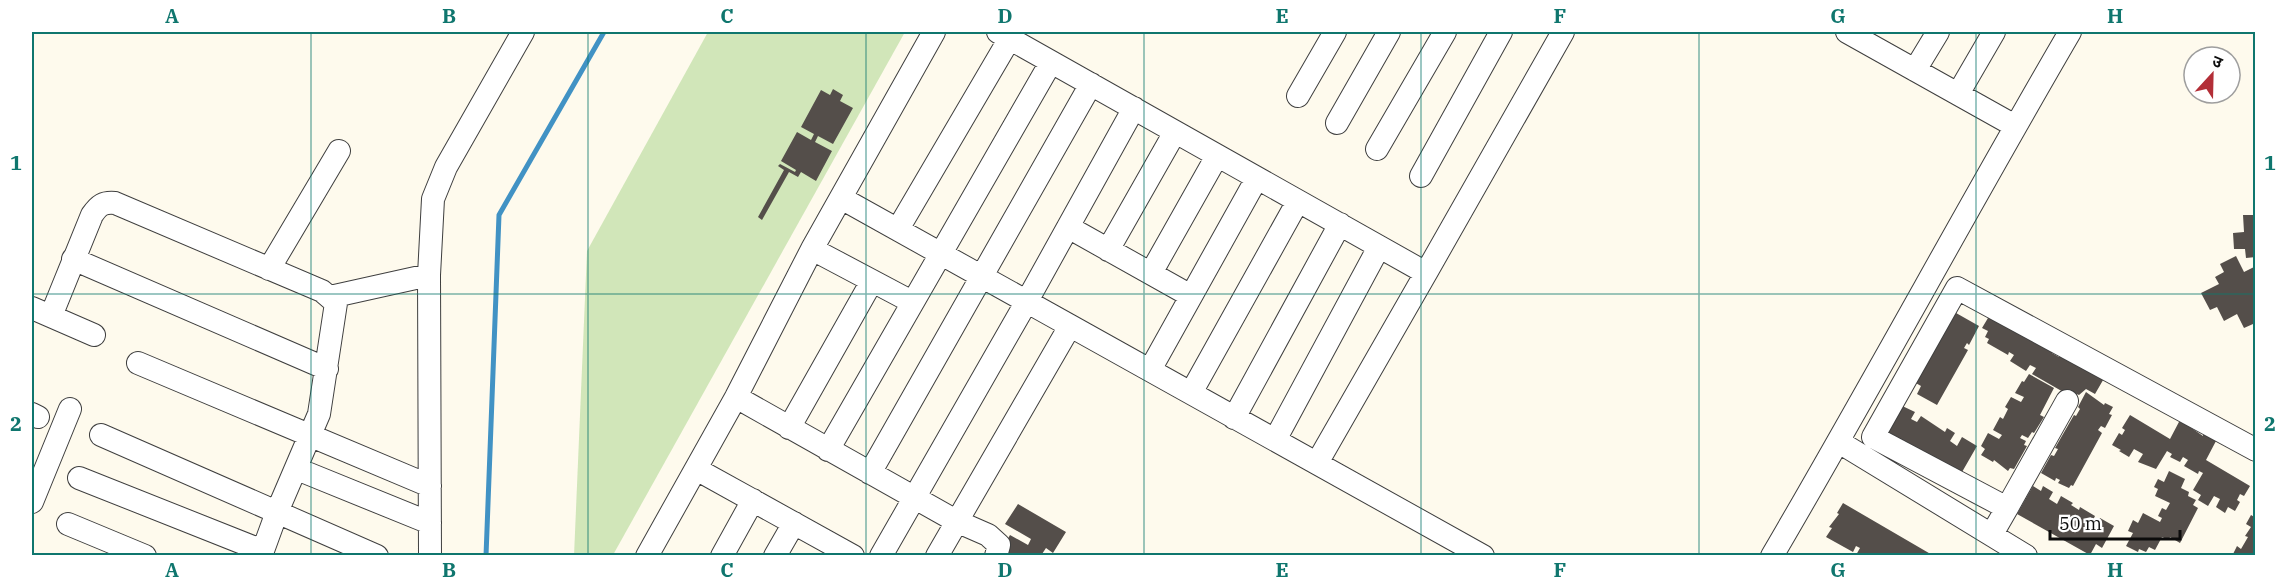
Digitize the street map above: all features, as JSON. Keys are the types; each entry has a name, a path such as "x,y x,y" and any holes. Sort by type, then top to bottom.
{"street":[{"path":"430,555 429,275 433,199 457,146 523,32"},
{"path":"647,555 736,397 812,249 934,32"},
{"path":"1298,96 1335,32"},
{"path":"1336,123 1389,32"},
{"path":"1377,148 1445,32"},
{"path":"1421,176 1501,32"},
{"path":"1317,464 1563,32"},
{"path":"1847,32 1878,39 1915,70 2015,126"},
{"path":"1915,70 1938,32"},
{"path":"1958,94 1994,32"},
{"path":"1772,555 1839,442 2070,32"},
{"path":"898,230 1004,35 1426,273"},
{"path":"828,450 1051,62"},
{"path":"870,473 1091,84"},
{"path":"881,555 1027,302 1134,108"},
{"path":"1108,250 1175,132"},
{"path":"269,269 339,151"},
{"path":"1150,273 1217,156"},
{"path":"1150,370 1257,178"},
{"path":"841,198 1484,555"},
{"path":"1191,393 1298,201"},
{"path":"79,478 262,554 277,512 319,414 336,303 330,297 269,269 115,203 105,202 92,215 73,259 41,312 94,335"},
{"path":"1234,417 1340,224"},
{"path":"1068,227 1191,296"},
{"path":"1275,440 1379,247"},
{"path":"812,249 912,302"},
{"path":"73,259 327,369"},
{"path":"330,297 429,275"},
{"path":"789,428 872,281"},
{"path":"2007,508 1873,437 1957,288 2256,450"},
{"path":"937,555 1070,326"},
{"path":"138,363 430,486"},
{"path":"736,397 956,521 988,535 999,545 996,555"},
{"path":"1992,534 2067,401"},
{"path":"32,502 70,409"},
{"path":"101,435 377,555"},
{"path":"1839,442 2026,555"},
{"path":"297,468 430,523"},
{"path":"696,469 794,523 839,552"},
{"path":"722,555 753,500"},
{"path":"775,555 794,523"},
{"path":"68,524 146,555"}],"green space":[{"path":"708,32 905,32 613,555 574,556 587,251"}],"building":[{"path":"833,89 843,95 840,101 853,108 833,144 818,136 815,142 832,151 816,181 801,172 798,177 789,172 762,220 758,217 784,170 778,166 780,164 795,172 796,170 781,161 797,132 811,140 814,134 801,127 821,90 830,95"},
{"path":"2243,215 2256,215 2256,257 2246,258 2245,249 2234,249 2233,233 2244,232"},
{"path":"2236,256 2244,272 2254,267 2256,270 2256,328 2253,324 2244,328 2237,314 2224,321 2217,307 2210,310 2201,293 2219,284 2215,277 2224,272 2220,264"},
{"path":"1949,309 1979,326 1969,345 1967,343 1964,348 1968,350 1937,405 1917,394 1921,386 1914,382"},
{"path":"1991,313 2056,346 2052,353 2059,357 2063,350 2106,375 2095,394 2086,389 2079,395 2074,393 2072,397 2032,374 2036,368 2030,365 2026,371 2010,361 2014,355 2009,352 2008,355 1987,343 1989,339 1985,337 1988,331 1982,328"},
{"path":"2029,374 2054,388 2040,415 2044,417 2034,433 2032,432 2028,438 2022,435 2020,438 2026,441 2024,445 2027,446 2014,469 2010,468 2008,471 1994,460 1993,462 1981,455 1985,449 1981,446 1988,433 1999,439 2002,435 1993,430 2000,417 2003,419 2008,409 2005,407 2011,397 2021,402 2024,397 2015,393"},
{"path":"2086,392 2104,405 2105,403 2113,407 2109,414 2112,415 2105,428 2101,426 2098,430 2102,433 2073,486 2069,488 2058,483 2060,480 2056,478 2055,481 2041,473 2051,455 2054,456 2058,449 2055,448 2074,415 2076,416 2080,409 2078,407"},
{"path":"1896,403 1915,412 1911,419 1917,422 1921,416 1945,432 1947,428 1955,433 1950,441 1957,446 1962,437 1977,446 1958,479 1879,434"},
{"path":"2130,415 2170,439 2180,420 2203,436 2203,434 2216,441 2206,460 2250,486 2244,496 2240,494 2237,500 2240,502 2235,511 2228,507 2225,513 2216,507 2220,499 2214,496 2208,506 2198,500 2201,495 2193,490 2203,473 2199,471 2198,474 2184,466 2188,460 2183,457 2180,462 2170,457 2172,454 2167,451 2156,469 2138,462 2143,454 2134,449 2129,457 2112,445 2119,433 2122,435 2125,430 2122,428"},
{"path":"2169,471 2185,479 2181,488 2189,492 2188,496 2196,500 2193,505 2198,508 2180,543 2170,537 2169,540 2162,537 2155,550 2149,547 2146,552 2139,549 2138,552 2126,546 2133,533 2128,531 2133,520 2138,523 2143,513 2160,522 2162,518 2158,516 2162,508 2166,510 2170,503 2155,496 2158,489 2154,487 2158,479 2164,482"},
{"path":"2033,486 2041,491 2043,486 2053,492 2049,499 2057,504 2061,496 2073,503 2071,505 2079,510 2080,507 2095,516 2091,524 2095,526 2100,518 2114,526 2102,548 2096,544 2090,555 2017,514"},
{"path":"1843,503 1934,556 1856,555 1860,548 1856,546 1853,552 1826,537"},
{"path":"1018,504 1066,532 1053,553 1046,548 1042,554 1046,556 998,556 1010,535 1028,545 1031,539 1005,524"},
{"path":"2251,515 2256,518 2256,556 2232,556 2237,546 2241,549 2248,537 2245,536 2251,527 2246,524"}],"waterway":[{"path":"486,556 499,215 604,32"}]}
